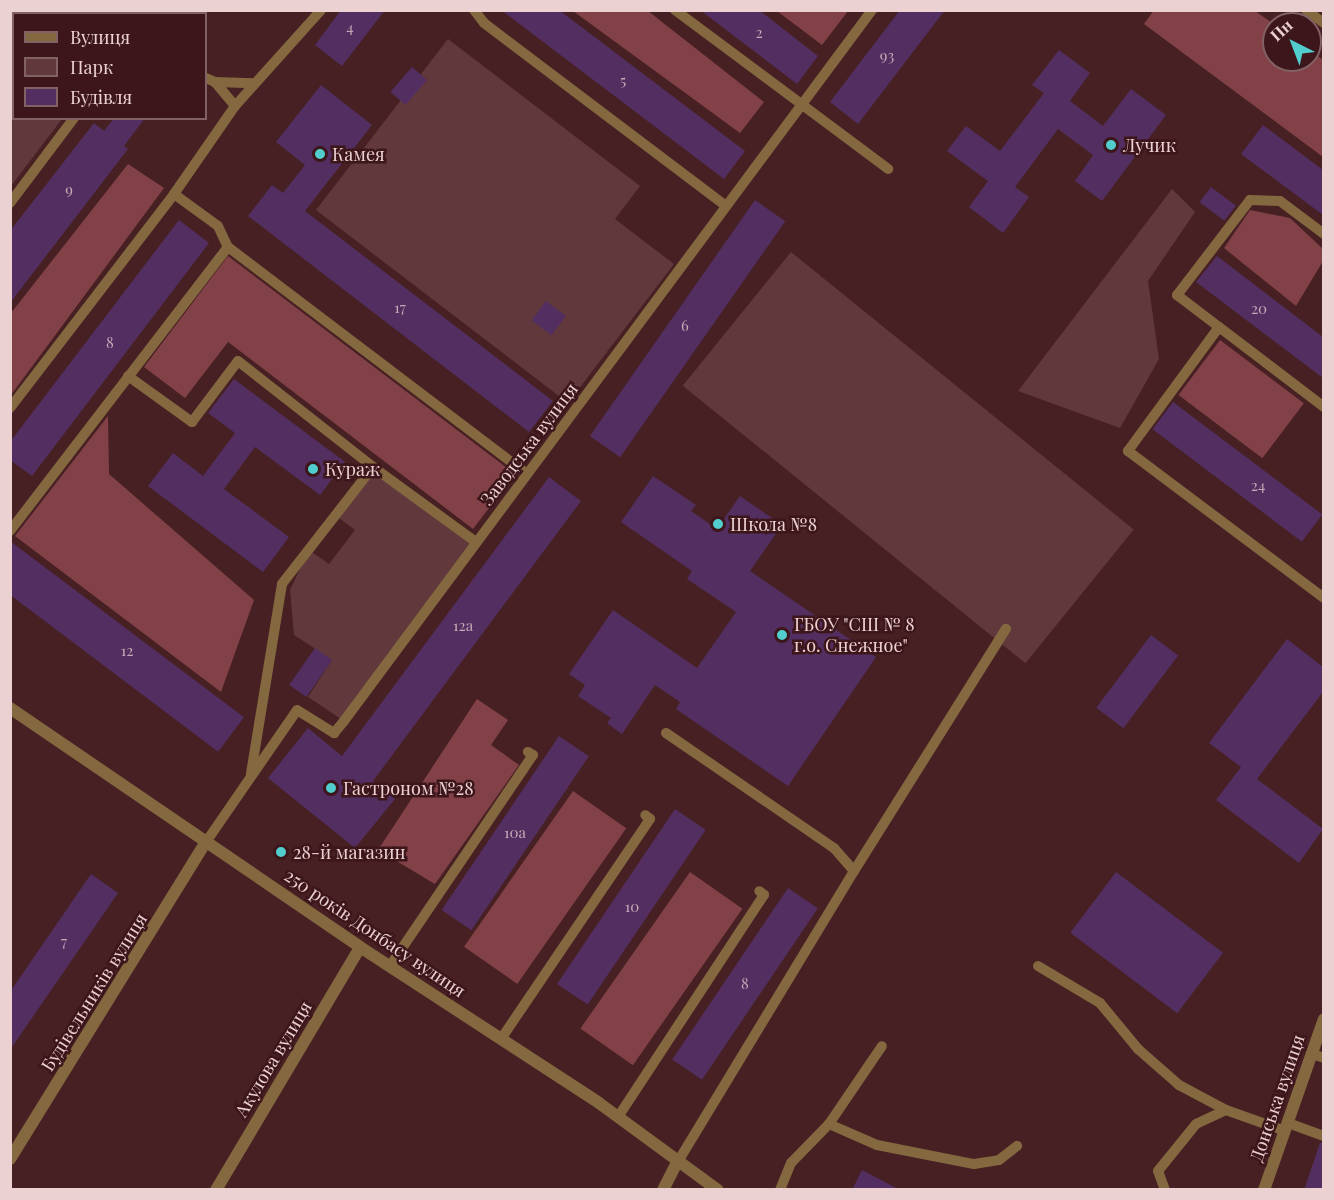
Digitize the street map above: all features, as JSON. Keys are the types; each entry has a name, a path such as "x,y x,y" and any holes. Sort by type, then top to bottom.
{"street":[{"name":"250 років Донбасу вулиця","path":"10,708 360,946 618,1117 677,1163 718,1190"},
{"name":"Будівельників вулиця","path":"10,1159 206,842"},
{"name":"Акулова вулиця","path":"216,1190 360,946"},
{"name":"Донська вулиця","path":"1264,1190 1286,1127 1318,1056 1323,1018"},
{"path":"663,1190 677,1163"}],"lane":[{"path":"10,408 174,194 235,106 253,83 321,10"},
{"path":"474,10 484,22 726,206"},
{"path":"675,10 800,107 888,169"},
{"name":"Заводська вулиця","path":"206,842 297,710 334,733 872,10"},
{"path":"1306,10 1323,23"},
{"path":"210,80 253,83"},
{"path":"210,80 235,106"},
{"path":"10,203 72,120"},
{"path":"174,194 218,226 228,248 527,474"},
{"path":"1323,234 1280,201 1250,200 1176,295 1323,407"},
{"path":"10,531 228,248"},
{"path":"1219,327 1128,451 1323,598"},
{"path":"128,376 192,422 238,361 373,467 476,542"},
{"path":"250,777 282,584 373,467"},
{"path":"677,1163 854,871 1006,629"},
{"path":"666,733 834,848 854,871"},
{"path":"390,966 533,755 528,752"},
{"path":"501,1039 650,819 645,815"},
{"path":"618,1117 764,895 759,891"},
{"path":"1038,966 1100,1003 1138,1049 1179,1085 1226,1110 1323,1136"},
{"path":"780,1190 791,1163 829,1124 882,1046"},
{"path":"1165,1190 1158,1171 1196,1124 1226,1110"},
{"path":"829,1124 878,1145 974,1164 999,1160 1017,1146"}],"green space":[{"path":"448,39 640,186 615,219 674,264 568,403 316,210"},
{"path":"12,120 61,120 11,186"},
{"path":"1172,189 1195,212 1148,281 1159,359 1120,428 1018,391"},
{"path":"791,252 1134,530 1025,663 683,386"},
{"path":"373,467 476,542 344,721 308,697 332,660 294,635 290,590 309,550 329,564 355,530 335,515"}],"shaded area":[{"path":"1154,10 1255,11 1262,16 1262,72 1322,72 1322,59 1323,157 1144,24"},
{"path":"573,11 648,11 764,102 740,133"},
{"path":"777,11 848,11 822,45"},
{"path":"128,164 164,188 11,395 11,313"},
{"path":"1250,210 1290,218 1323,249 1323,261 1296,306 1224,248"},
{"path":"228,256 515,474 473,529 228,342 185,398 144,367"},
{"path":"1220,340 1304,403 1262,458 1178,395"},
{"path":"108,416 109,474 254,600 221,692 15,536"},
{"path":"477,699 508,720 491,745 519,765 435,884 378,850"},
{"path":"573,791 626,828 517,984 464,947"},
{"path":"690,872 742,909 633,1065 580,1028"}],"building":[{"path":"341,10 385,10 342,66 315,45"},
{"path":"501,10 559,10 745,151 724,179"},
{"path":"700,10 759,10 818,56 797,84"},
{"path":"900,10 945,10 858,124 830,102"},
{"name":"Лучик","path":"1059,50 1090,73 1070,101 1103,126 1131,89 1166,115 1102,201 1075,181 1093,155 1058,129 1015,187 1029,197 1003,233 969,207 988,181 947,151 966,126 1000,151 1044,93 1032,85"},
{"path":"412,67 427,80 405,105 390,92"},
{"path":"321,85 372,125 305,211 553,401 529,432 248,216 272,185 283,193 305,165 276,142"},
{"path":"112,120 144,120 124,146 128,149 10,303 10,231 94,123 104,131"},
{"path":"1263,125 1323,170 1323,215 1241,154"},
{"path":"1211,187 1236,206 1224,221 1200,202"},
{"path":"755,200 785,221 620,457 590,436"},
{"path":"179,220 209,243 32,476 10,460 10,442"},
{"path":"1217,256 1323,337 1323,378 1196,282"},
{"path":"546,301 566,316 552,335 532,320"},
{"name":"Кураж","path":"234,379 345,462 320,495 255,447 224,489 289,537 263,572 148,486 173,453 203,476 235,433 208,413"},
{"path":"1173,402 1322,515 1302,542 1153,429"},
{"name":"ГБОУ \"СШ № 8 г.о. Снежное\"","path":"653,476 696,505 691,511 717,529 740,496 782,525 750,571 876,657 788,786 676,709 680,702 655,685 622,734 607,723 611,718 578,696 585,685 569,674 613,610 697,668 736,612 687,579 692,571 621,522"},
{"path":"549,477 581,501 373,781 395,799 355,848 268,778 308,728 342,756"},
{"path":"10,541 244,717 218,752 10,595"},
{"path":"1151,635 1178,655 1123,728 1096,708"},
{"path":"1287,639 1323,667 1323,692 1257,779 1323,829 1299,863 1216,800 1241,767 1209,743"},
{"path":"315,648 332,660 306,697 289,685"},
{"path":"559,736 589,756 471,930 442,910"},
{"path":"675,809 706,830 588,1005 557,984"},
{"path":"1116,872 1223,953 1177,1013 1070,933"},
{"path":"91,874 118,893 10,1050 10,992"},
{"path":"788,888 818,908 702,1080 672,1060"},
{"path":"1320,1143 1323,1143 1323,1190 1304,1190"},
{"path":"862,1170 900,1190 852,1190"}],"place":[{"name":"Лучик","path":"1111,145"},
{"name":"Камея","path":"320,154"},
{"name":"Кураж","path":"313,469"},
{"name":"Школа №8","path":"718,524"},
{"name":"ГБОУ \"СШ № 8 г.о. Снежное\"","path":"782,635"},
{"name":"Гастроном №28","path":"331,788"},
{"name":"28-й магазин","path":"281,852"}]}
